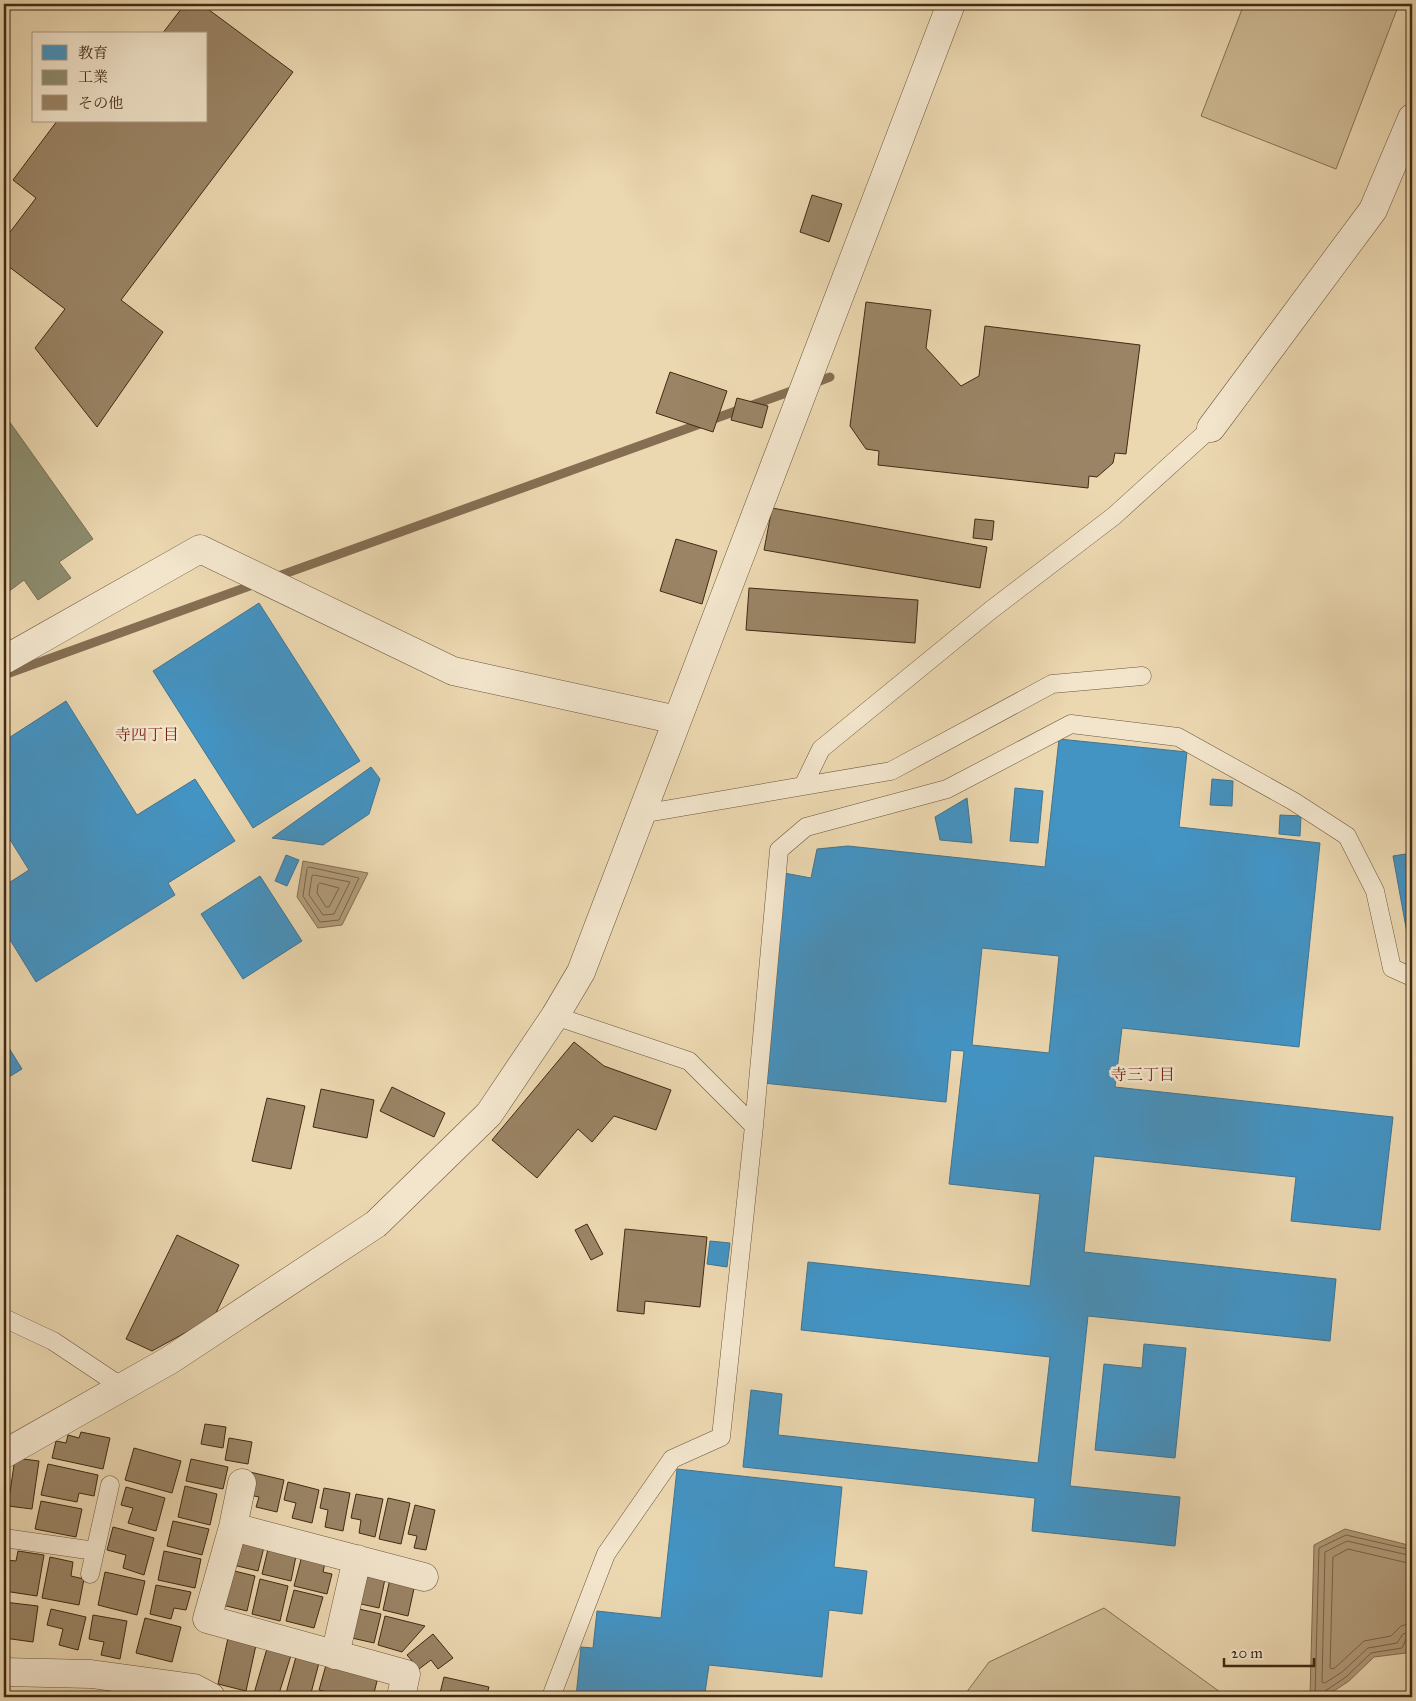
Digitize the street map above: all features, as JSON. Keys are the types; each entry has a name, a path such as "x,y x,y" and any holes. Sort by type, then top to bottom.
{"street":[{"path":"4,1454 170,1360 376,1224 489,1114 554,1016 581,972 951,4"},
{"path":"1211,428 1373,210 1412,118"},
{"path":"4,660 200,549 453,670 677,720"},
{"path":"242,1483 233,1527 207,1619 406,1674 400,1697"},
{"path":"233,1527 424,1577"},
{"path":"335,1654 357,1559"},
{"path":"4,1672 91,1674 194,1688 211,1697"}],"lane":[{"path":"803,786 820,749 991,610 1114,516 1211,428"},
{"path":"641,814 891,771 1052,684 1142,676"},
{"path":"551,1697 606,1554 672,1459 721,1437 754,1126 779,850 806,827 947,789 1071,724 1178,737 1292,801 1347,836 1375,890 1392,968 1412,977"},
{"path":"554,1016 689,1061 754,1126"},
{"path":"4,1318 53,1341 122,1388"},
{"path":"90,1574 110,1485"},
{"path":"4,1538 95,1551"}],"shaded area":[{"path":"1244,4 1399,4 1336,169 1201,116"},
{"path":"1104,1608 1227,1697 963,1697 989,1662"}],"water":[{"path":"303,861 368,873 342,925 318,928 297,897"},
{"path":"1345,1529 1412,1546 1412,1635 1406,1653 1374,1657 1349,1681 1325,1697 1310,1697 1314,1545"}],"building: 教育":[{"path":"259,603 360,761 253,828 153,671"},
{"path":"66,701 137,815 195,779 235,841 168,883 175,895 36,982 4,930 4,886 29,870 4,830 4,741"},
{"path":"1059,739 1187,752 1179,827 1320,843 1299,1047 1122,1028 1115,1087 1393,1117 1380,1230 1291,1221 1296,1177 1094,1156 1084,1252 1336,1279 1330,1341 1088,1316 1070,1486 1180,1497 1175,1546 1032,1531 1035,1498 743,1467 751,1390 782,1394 778,1435 1038,1463 1050,1357 801,1330 808,1262 1030,1286 1040,1194 949,1184 964,1051 951,1050 946,1102 763,1083 784,873 811,878 817,849 848,846 1045,867","holes":["982,948 1059,956 1049,1053 972,1045"]},
{"path":"371,767 380,779 369,814 323,845 272,838"},
{"path":"1212,779 1233,781 1232,806 1210,805"},
{"path":"1015,788 1043,791 1038,843 1010,841"},
{"path":"967,798 972,843 940,840 935,817"},
{"path":"1280,815 1301,816 1300,836 1279,834"},
{"path":"1412,853 1412,944 1409,944 1393,856"},
{"path":"286,855 299,860 287,886 275,881"},
{"path":"260,876 302,941 243,979 201,914"},
{"path":"4,1040 22,1069 4,1080"},
{"path":"710,1241 730,1243 727,1267 707,1264"},
{"path":"1144,1344 1186,1348 1175,1458 1095,1450 1104,1364 1142,1368"},
{"path":"677,1469 842,1487 834,1567 867,1571 862,1614 829,1610 822,1677 709,1665 705,1693 693,1692 693,1697 576,1697 581,1647 593,1648 597,1611 661,1618"}],"building: 工業":[{"path":"4,414 93,539 59,562 71,578 38,600 24,580 4,595"}],"building: その他":[{"path":"185,4 201,4 293,72 121,300 163,332 97,427 35,348 65,309 4,263 4,240 36,198 13,180 56,122 208,122 208,32 164,32"},
{"path":"812,195 842,204 829,242 800,232"},
{"path":"866,302 931,310 926,348 961,386 979,376 985,326 1140,345 1126,454 1115,453 1113,463 1097,477 1089,476 1088,488 878,465 879,451 866,449 850,426"},
{"path":"670,372 727,391 713,432 656,413"},
{"path":"737,398 768,406 762,428 731,420"},
{"path":"772,508 987,547 980,588 764,550"},
{"path":"975,519 994,521 992,540 973,538"},
{"path":"676,539 717,551 702,604 660,591"},
{"path":"749,588 918,600 915,643 746,630"},
{"path":"574,1042 604,1066 671,1090 656,1130 614,1116 592,1142 578,1129 537,1178 492,1140"},
{"path":"392,1087 445,1113 434,1137 380,1111"},
{"path":"321,1089 374,1100 367,1138 313,1127"},
{"path":"267,1098 305,1106 291,1169 252,1161"},
{"path":"587,1224 603,1254 591,1260 575,1230"},
{"path":"625,1229 707,1237 700,1307 645,1301 644,1314 617,1311"},
{"path":"177,1235 239,1265 214,1317 152,1351 126,1339"},
{"path":"205,1424 226,1427 223,1448 201,1444"},
{"path":"81,1432 110,1438 103,1469 52,1458 56,1441 66,1443 68,1435 79,1438"},
{"path":"229,1438 252,1442 248,1464 225,1460"},
{"path":"134,1448 181,1461 172,1493 125,1480"},
{"path":"15,1458 39,1461 32,1509 8,1506"},
{"path":"191,1459 228,1467 223,1489 186,1481"},
{"path":"48,1464 98,1475 94,1496 79,1493 77,1502 41,1495"},
{"path":"250,1472 284,1480 277,1512 256,1507 259,1497 244,1494"},
{"path":"288,1482 319,1490 312,1523 292,1518 296,1503 284,1500"},
{"path":"185,1486 217,1494 210,1525 178,1517"},
{"path":"126,1487 165,1498 156,1531 128,1523 133,1508 121,1505"},
{"path":"324,1488 350,1493 343,1531 325,1527 328,1510 320,1508"},
{"path":"356,1494 383,1499 375,1537 359,1533 361,1520 351,1518"},
{"path":"388,1498 410,1503 401,1544 379,1539"},
{"path":"41,1501 82,1509 76,1537 35,1529"},
{"path":"415,1505 435,1510 426,1550 414,1548 417,1536 408,1534"},
{"path":"173,1521 209,1529 202,1555 167,1546"},
{"path":"113,1527 154,1538 144,1575 123,1568 126,1555 107,1550"},
{"path":"236,1536 265,1543 258,1571 229,1564"},
{"path":"269,1545 297,1551 291,1581 262,1574"},
{"path":"18,1551 44,1555 37,1596 4,1591 6,1560 16,1561"},
{"path":"164,1551 201,1559 195,1588 158,1580"},
{"path":"303,1552 326,1558 323,1572 332,1574 327,1594 294,1586"},
{"path":"50,1557 73,1562 71,1576 84,1579 79,1605 42,1598"},
{"path":"359,1568 386,1574 379,1608 352,1602"},
{"path":"226,1569 255,1576 247,1611 218,1604"},
{"path":"105,1572 145,1581 137,1615 98,1605"},
{"path":"260,1579 288,1586 280,1621 252,1614"},
{"path":"390,1579 415,1584 408,1616 383,1610"},
{"path":"156,1585 191,1592 186,1610 174,1608 171,1619 150,1614"},
{"path":"294,1590 323,1597 314,1628 286,1621"},
{"path":"4,1602 38,1606 33,1642 4,1638"},
{"path":"350,1607 381,1614 374,1643 343,1636"},
{"path":"51,1609 86,1617 78,1650 59,1645 63,1629 47,1625"},
{"path":"93,1615 127,1621 120,1659 101,1655 104,1642 89,1639"},
{"path":"385,1616 425,1626 402,1652 378,1645"},
{"path":"145,1618 181,1627 172,1662 136,1653"},
{"path":"433,1634 453,1658 438,1669 431,1660 419,1669 407,1655"},
{"path":"228,1638 256,1645 246,1691 218,1684"},
{"path":"268,1645 292,1652 278,1697 253,1697"},
{"path":"297,1653 320,1659 310,1697 285,1697"},
{"path":"326,1665 378,1677 373,1697 347,1697 319,1690"},
{"path":"444,1677 489,1687 486,1697 439,1697"}],"waterway":[{"path":"812,384 830,377"},
{"path":"273,578 797,389"},
{"path":"4,675 258,583"}],"district":[{"name":"寺四丁目","path":"147,734"},
{"name":"寺三丁目","path":"1143,1074"}]}
